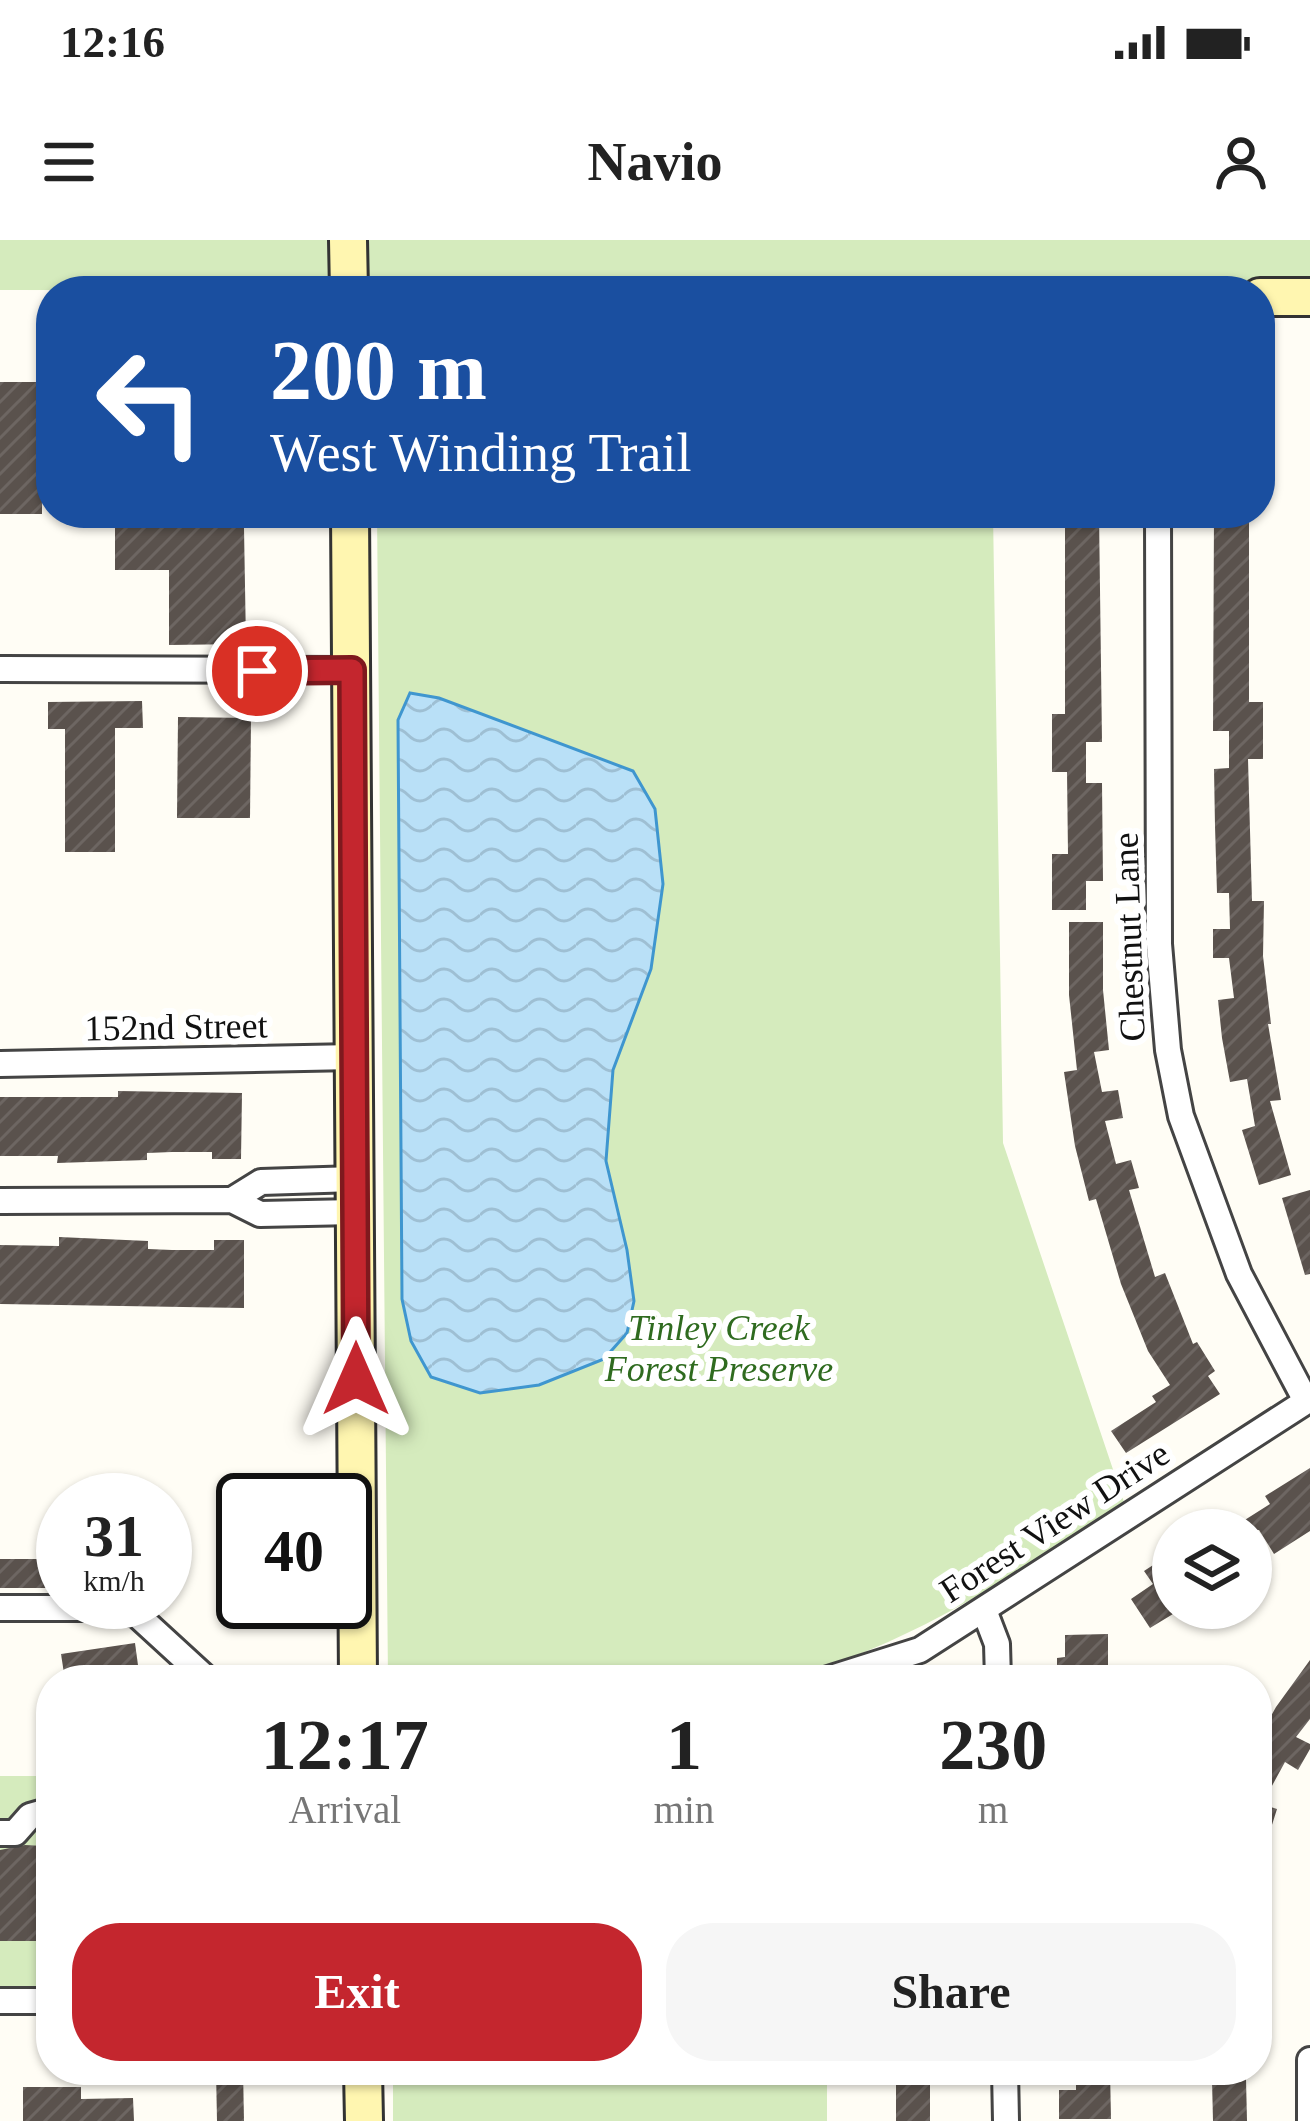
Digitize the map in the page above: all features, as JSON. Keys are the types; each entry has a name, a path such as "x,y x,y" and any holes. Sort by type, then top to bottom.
{"street":[{"path":"348,240 349,276"},
{"path":"1275,297 1310,297"},
{"path":"350,528 358,1665"},
{"name":"Chestnut Lane","path":"1158,528 1159,944 1168,1050 1181,1116 1239,1274 1308,1400"},
{"path":"0,669 352,670"},
{"name":"152nd Street","path":"0,1064 354,1057"},
{"path":"0,1201 232,1200 261,1182 355,1195"},
{"name":"Forest View Drive","path":"872,1665 920,1650 1308,1400"},
{"path":"0,1608 103,1608 136,1614 192,1665"},
{"path":"984,1610 997,1644 998,1665"},
{"path":"0,1833 15,1833 36,1814"},
{"path":"0,2001 36,2001"},
{"path":"1310,2060 1310,2121"},
{"path":"363,2085 364,2121"},
{"path":"1005,2085 1006,2121"}],"green space":[{"path":"0,240 1310,240 1310,282 1275,282 1275,276 36,276 36,290 0,290"},
{"name":"Tinley Creek Forest Preserve","path":"377,528 993,528 1003,1143 1125,1505 943,1615 829,1665 388,1665"},
{"path":"0,1776 36,1776 36,2012 0,2011"},
{"path":"393,2085 827,2085 827,2121 393,2121"}],"water":[{"path":"410,693 439,698 633,771 655,809 663,884 651,969 613,1070 606,1161 634,1301 627,1333 604,1359 539,1385 480,1393 431,1377 411,1341 402,1299 398,720"}],"building":[{"path":"0,382 36,382 36,514 0,514"},
{"path":"115,528 244,528 246,644 169,645 169,570 115,570"},
{"path":"1065,528 1099,528 1102,742 1086,742 1086,783 1102,783 1103,881 1086,881 1086,910 1052,910 1052,854 1068,854 1067,772 1052,772 1052,714 1065,714"},
{"path":"1214,528 1249,528 1249,702 1263,702 1263,759 1248,759 1252,901 1264,901 1268,1024 1281,1100 1270,1101 1291,1175 1259,1185 1242,1130 1255,1126 1247,1079 1230,1082 1222,1038 1218,1000 1234,998 1229,958 1213,958 1213,929 1230,929 1229,893 1217,893 1214,769 1229,768 1229,731 1213,731"},
{"path":"142,701 143,728 115,728 115,852 65,852 65,729 48,729 48,702"},
{"path":"178,717 251,718 250,818 177,818"},
{"path":"1069,922 1103,922 1109,1050 1094,1052 1102,1092 1118,1090 1123,1118 1105,1121 1116,1164 1131,1160 1139,1188 1129,1190 1155,1277 1165,1273 1193,1344 1197,1342 1215,1371 1208,1376 1220,1394 1126,1453 1111,1431 1156,1402 1152,1396 1170,1385 1148,1351 1121,1284 1096,1199 1089,1201 1075,1146 1064,1072 1077,1070 1069,995"},
{"path":"118,1091 242,1093 241,1159 212,1159 212,1152 147,1153 147,1160 57,1163 58,1156 0,1156 0,1097 118,1097"},
{"path":"1310,1190 1310,1274 1305,1275 1282,1198"},
{"path":"59,1237 148,1241 148,1249 172,1250 214,1250 214,1240 244,1240 244,1308 0,1304 0,1245 59,1246"},
{"path":"1310,1468 1310,1531 1274,1554 1272,1509 1262,1509 1270,1504 1265,1496"},
{"path":"0,1559 36,1559 36,1588 0,1588"},
{"path":"1152,1585 1152,1627 1150,1628 1131,1599"},
{"path":"1108,1634 1108,1665 1057,1665 1057,1658 1065,1657 1065,1635"},
{"path":"135,1643 138,1665 63,1665 61,1654"},
{"path":"1310,1660 1310,1719 1296,1737 1310,1744 1310,1749 1298,1770 1285,1762 1272,1786 1272,1714"},
{"path":"36,1846 36,1941 0,1941 0,1850"},
{"path":"216,2085 243,2085 244,2121 217,2121"},
{"path":"896,2085 930,2085 930,2121 896,2121"},
{"path":"1076,2085 1110,2085 1111,2119 1059,2119 1059,2090 1076,2090"},
{"path":"1212,2085 1246,2085 1247,2121 1213,2121"},
{"path":"23,2087 81,2087 81,2099 133,2098 134,2121 23,2121"}],"route":[{"path":"257,671 352,670 356,1379"}]}
